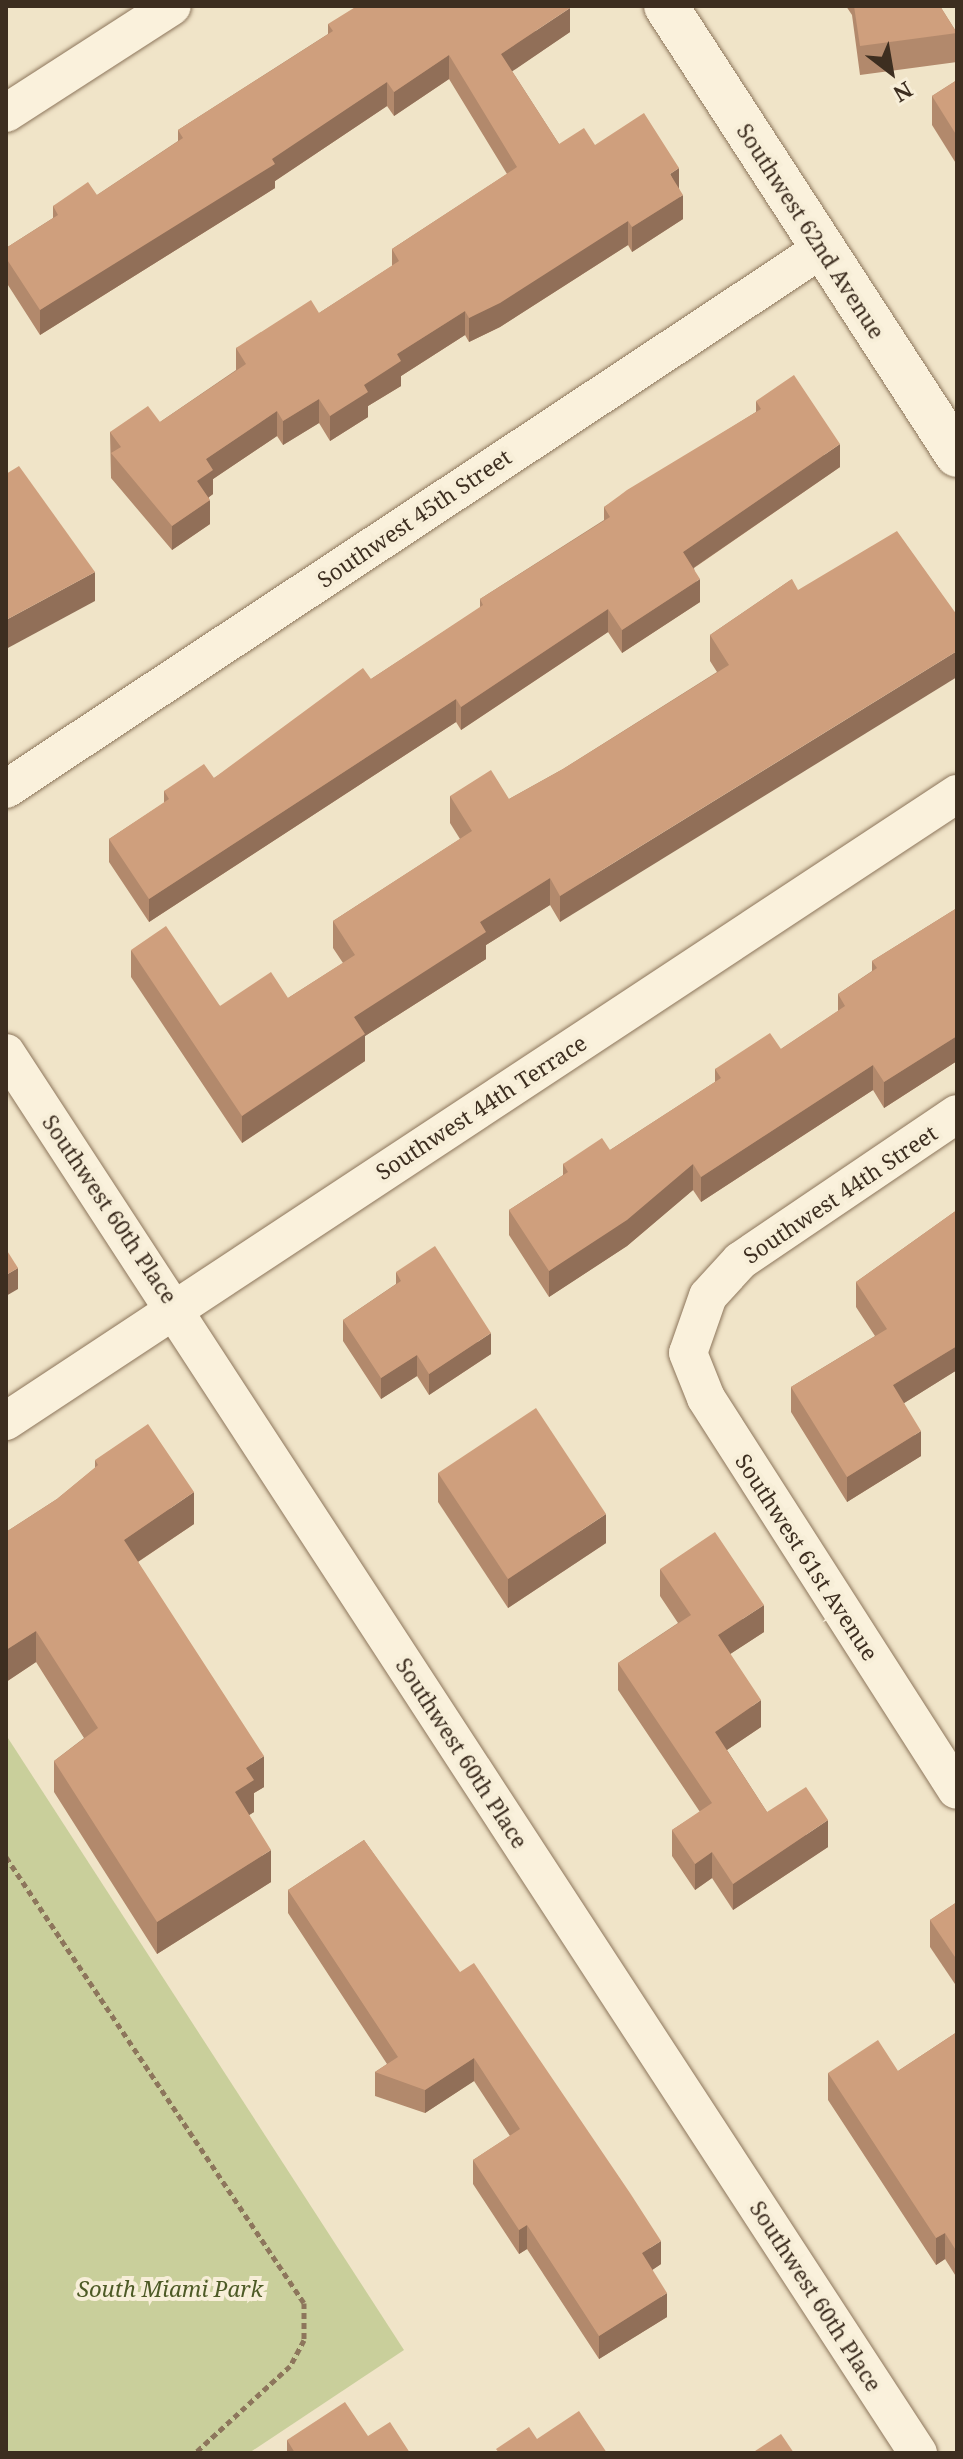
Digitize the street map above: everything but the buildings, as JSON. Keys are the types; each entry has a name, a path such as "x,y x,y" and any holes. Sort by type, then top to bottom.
{"street":[{"path":"6,113 172,6"},
{"name":"Southwest 62nd Avenue","path":"666,6 957,455"},
{"name":"Southwest 45th Street","path":"6,789 823,248"},
{"name":"Southwest 44th Terrace","path":"6,1421 957,794"},
{"name":"Southwest 60th Place","path":"6,1053 175,1308 918,2453"},
{"name":"Southwest 44th Street","path":"698,1315 723,1278 762,1243 957,1114"},
{"name":"Southwest 61st Avenue","path":"698,1315 688,1353 697,1384 957,1790"}],"path":[{"path":"6,1857 304,2303 304,2340 290,2366 195,2453"}],"green space":[{"name":"South Miami Park","path":"6,1735 404,2350 249,2453 6,2453"}]}
